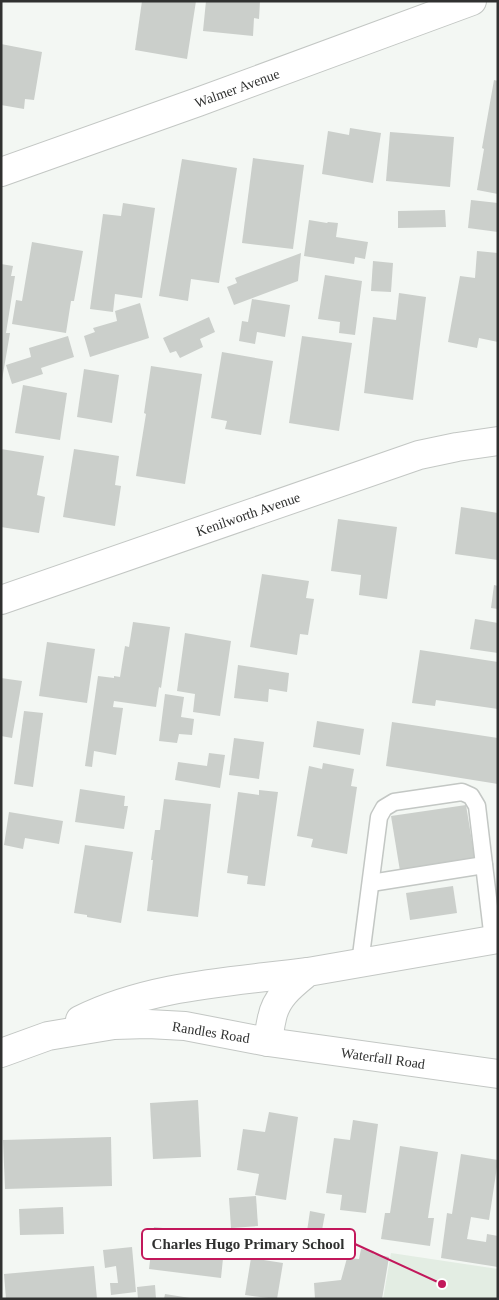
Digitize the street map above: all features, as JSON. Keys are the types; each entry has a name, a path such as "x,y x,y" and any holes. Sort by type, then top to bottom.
{"street":[{"name":"Walmer Avenue","path":"1,172 472,1"},
{"name":"Kenilworth Avenue","path":"1,600 419,455 498,441"},
{"name":"Randles Road","path":"1,1053 48,1036 114,1025 185,1026 268,1042 272,1016 282,996 290,986 308,972 495,940"},
{"path":"48,1036 97,1012 142,997 176,989 308,972"},
{"name":"Waterfall Road","path":"268,1042 498,1074"}],"lane":[{"path":"360,963 379,817 384,808 394,802 462,792 471,796 477,806 495,940"},
{"path":"371,883 484,865"}],"shaded area":[{"path":"391,1253 498,1269 498,1299 383,1299"}],"building":[{"path":"142,1 196,1 187,59 135,50"},
{"path":"206,1 260,1 259,19 254,18 253,36 203,31"},
{"path":"1,44 42,52 34,100 25,99 24,109 1,105"},
{"path":"494,80 498,81 498,194 477,190"},
{"path":"350,128 381,133 373,183 322,174 328,131 349,135"},
{"path":"390,132 454,137 450,187 386,181"},
{"path":"253,158 304,165 293,249 242,243"},
{"path":"182,159 237,168 219,283 191,279 188,301 159,296"},
{"path":"471,200 498,203 498,232 468,228"},
{"path":"123,203 155,208 142,298 115,294 113,312 90,309 103,214 121,216"},
{"path":"445,210 446,227 398,228 398,211"},
{"path":"309,220 338,223 336,237 368,242 365,259 355,257 354,264 304,256"},
{"path":"32,242 83,251 74,301 71,301 66,333 12,324 16,300 22,301"},
{"path":"477,251 498,253 498,342 479,338 477,348 448,342 460,276 475,278"},
{"path":"301,253 298,281 234,305 227,287 237,283 235,278"},
{"path":"373,261 393,263 391,292 371,291"},
{"path":"1,264 13,266 11,276 15,276 6,333 10,333 2,380 1,380"},
{"path":"325,275 362,281 355,335 339,333 340,322 318,319"},
{"path":"399,293 426,297 413,400 364,393 373,317 396,320"},
{"path":"252,299 290,305 285,337 257,332 255,344 239,341 242,321 248,322"},
{"path":"140,303 149,338 90,357 84,336 95,332 93,328 117,321 115,311"},
{"path":"209,317 215,332 200,339 203,347 180,358 176,351 170,353 163,338"},
{"path":"68,336 74,357 41,368 43,374 12,384 6,365 31,357 29,348"},
{"path":"302,336 352,343 339,431 289,423"},
{"path":"222,352 273,361 261,435 225,429 227,421 211,418"},
{"path":"151,366 202,374 185,484 136,476 146,414 144,413"},
{"path":"84,369 119,375 112,423 77,417"},
{"path":"23,385 67,393 60,440 15,433"},
{"path":"1,449 44,456 37,495 45,497 39,533 1,527"},
{"path":"74,449 119,456 115,485 121,486 115,526 63,517"},
{"path":"461,507 498,513 498,560 455,554"},
{"path":"338,519 397,527 387,599 359,595 361,575 331,571"},
{"path":"262,574 309,581 306,598 314,599 308,635 300,634 297,655 250,647"},
{"path":"494,585 498,586 498,609 491,608"},
{"path":"475,619 498,623 498,653 470,649"},
{"path":"133,622 170,627 161,688 159,687 156,707 114,701 113,707 123,708 116,755 94,751 92,767 85,766 98,676 120,677 125,646 129,647"},
{"path":"185,633 231,641 220,716 193,712 195,694 177,691"},
{"path":"47,642 95,649 87,703 39,696"},
{"path":"420,650 498,662 498,709 436,700 435,706 412,703"},
{"path":"238,665 289,673 287,692 269,689 268,702 234,698"},
{"path":"1,678 22,681 12,738 1,736"},
{"path":"165,694 184,697 181,717 194,719 192,735 179,734 177,743 159,741"},
{"path":"24,711 43,713 33,787 14,784"},
{"path":"317,721 364,729 360,755 313,747"},
{"path":"392,722 498,738 498,784 386,766"},
{"path":"234,738 264,742 259,779 229,775"},
{"path":"209,753 225,755 220,788 175,780 178,762 207,766"},
{"path":"323,763 354,769 351,786 357,787 347,854 311,847 313,839 297,836 309,766 322,769"},
{"path":"80,789 125,796 124,806 128,806 124,829 75,822"},
{"path":"259,790 278,792 265,886 247,884 248,876 227,873 238,792 259,795"},
{"path":"164,799 211,804 198,917 147,911 155,830 160,830"},
{"path":"466,805 475,860 400,871 391,816"},
{"path":"9,812 63,821 59,844 25,838 23,849 4,845"},
{"path":"85,845 133,852 121,923 74,913"},
{"path":"453,886 457,913 410,920 406,893"},
{"path":"198,1100 201,1157 153,1159 150,1103"},
{"path":"269,1112 298,1117 286,1200 255,1195 259,1174 237,1170 243,1129 265,1132"},
{"path":"353,1120 378,1124 366,1213 340,1210 342,1195 326,1193 334,1138 350,1140"},
{"path":"111,1137 112,1186 5,1189 3,1140"},
{"path":"400,1146 438,1152 428,1218 434,1218 430,1246 381,1239 385,1213 390,1213"},
{"path":"461,1154 498,1160 489,1220 471,1217 467,1239 486,1242 487,1234 498,1236 498,1267 441,1258 447,1213 452,1214"},
{"path":"256,1196 258,1226 231,1228 229,1198"},
{"path":"63,1207 64,1234 20,1235 19,1209"},
{"path":"310,1211 325,1214 320,1241 306,1238"},
{"path":"154,1227 216,1234 216,1238 225,1239 221,1278 149,1269"},
{"path":"132,1247 136,1292 111,1295 110,1283 118,1283 116,1266 105,1268 103,1250"},
{"path":"361,1249 374,1251 373,1254 389,1257 382,1299 315,1299 314,1283 341,1280 347,1258 359,1259"},
{"path":"251,1258 283,1263 277,1299 245,1295"},
{"path":"94,1266 97,1299 6,1299 4,1274"},
{"path":"155,1285 156,1299 138,1299 137,1287"},
{"path":"165,1294 190,1298 190,1299 164,1299"}],"place":[{"name":"Charles Hugo Primary School","path":"442,1284"}]}
